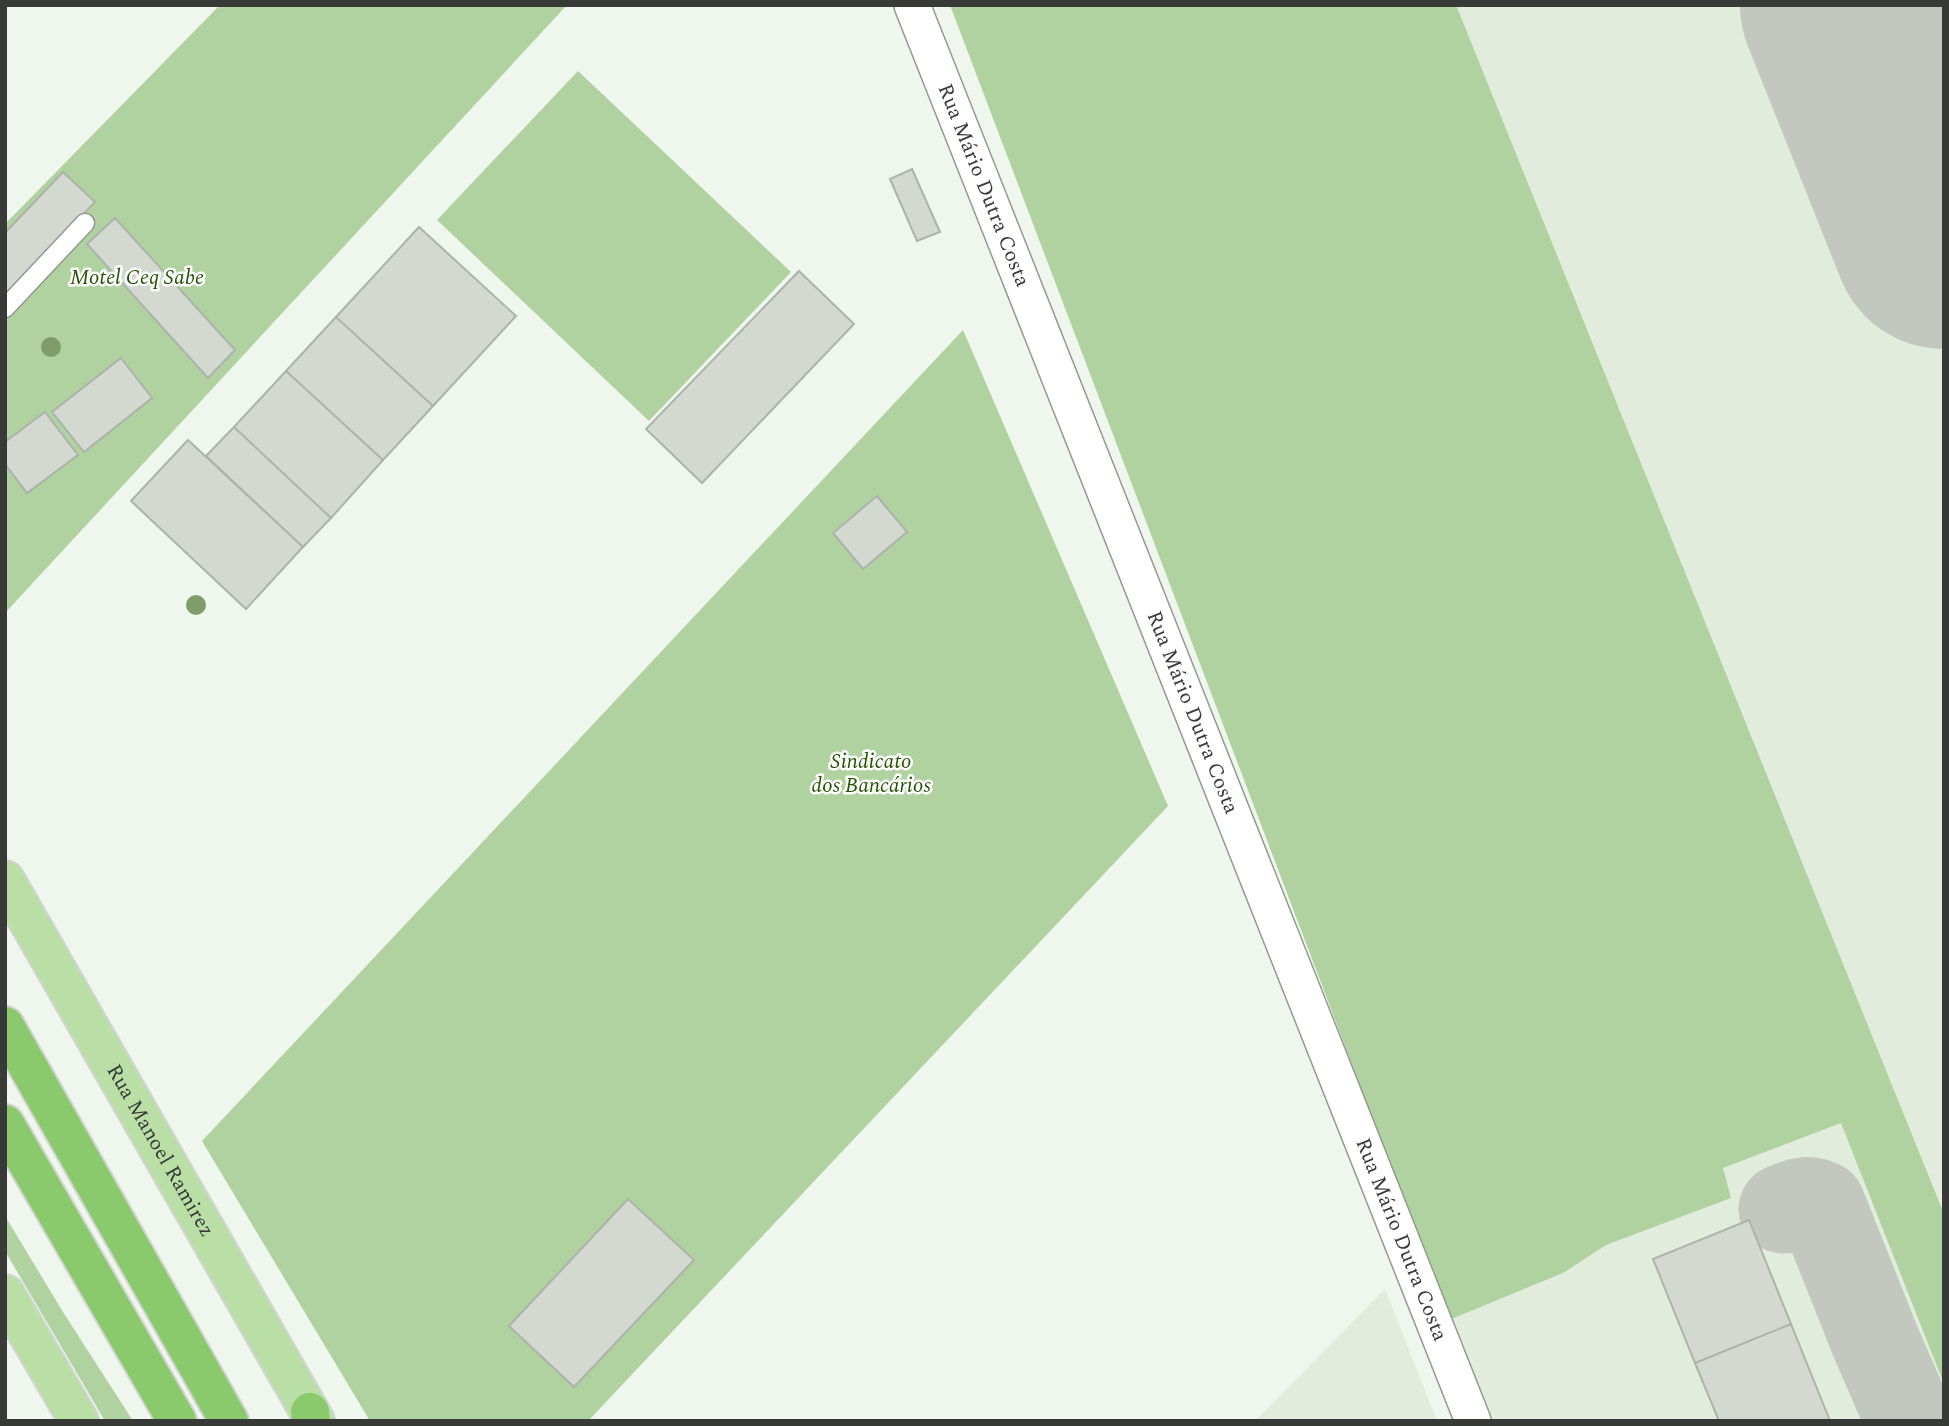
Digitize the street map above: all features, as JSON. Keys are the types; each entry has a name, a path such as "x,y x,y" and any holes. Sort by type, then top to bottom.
{"highway":[{"path":"5,1026 229,1421"},
{"path":"5,1124 177,1421"}],"main road":[{"name":"Rua Manoel Ramirez","path":"5,880 312,1418"},
{"path":"5,1294 79,1421"}],"street":[{"name":"Rua Mário Dutra Costa","path":"912,5 1473,1421"}],"lane":[{"path":"5,308 85,223"}],"shaded area":[{"path":"1251,5 1944,5 1944,1421 1490,1421 1449,1320 1563,1273"},
{"path":"1385,1289 1437,1421 1255,1421"}],"green space":[{"name":"Motel Ceq Sabe","path":"220,5 567,5 5,613 5,224"},
{"path":"950,5 1456,5 1944,1214 1944,1384 1841,1123 1723,1168 1731,1198 1606,1245 1563,1273 1449,1320"},
{"path":"578,71 791,272 649,421 437,220"},
{"name":"Sindicato dos Bancários","path":"963,330 1168,806 588,1421 370,1421 202,1141"},
{"path":"5,1216 133,1421 105,1421 5,1251"}],"building":[{"path":"912,169 940,232 917,241 890,179"},
{"path":"63,172 95,202 5,296 5,233"},
{"path":"115,218 235,350 208,378 87,244"},
{"path":"419,227 516,316 433,406 336,317"},
{"path":"799,271 854,324 702,483 646,429"},
{"path":"336,317 433,406 383,460 286,371"},
{"path":"121,358 152,398 84,452 52,412"},
{"path":"286,371 383,460 331,518 234,427"},
{"path":"45,412 78,455 27,493 5,464 5,442"},
{"path":"234,427 331,518 303,547 206,456"},
{"path":"188,440 303,547 246,609 131,501"},
{"path":"877,496 907,532 863,569 833,533"},
{"path":"628,1199 694,1260 574,1387 509,1326"},
{"path":"1749,1220 1791,1324 1695,1363 1653,1259"},
{"path":"1791,1324 1830,1421 1719,1421 1695,1363"}],"taxiway":[{"path":"1783,1209 1806,1202 1821,1205 1910,1421"}],"runway":[{"path":"1851,5 1944,238"}]}
